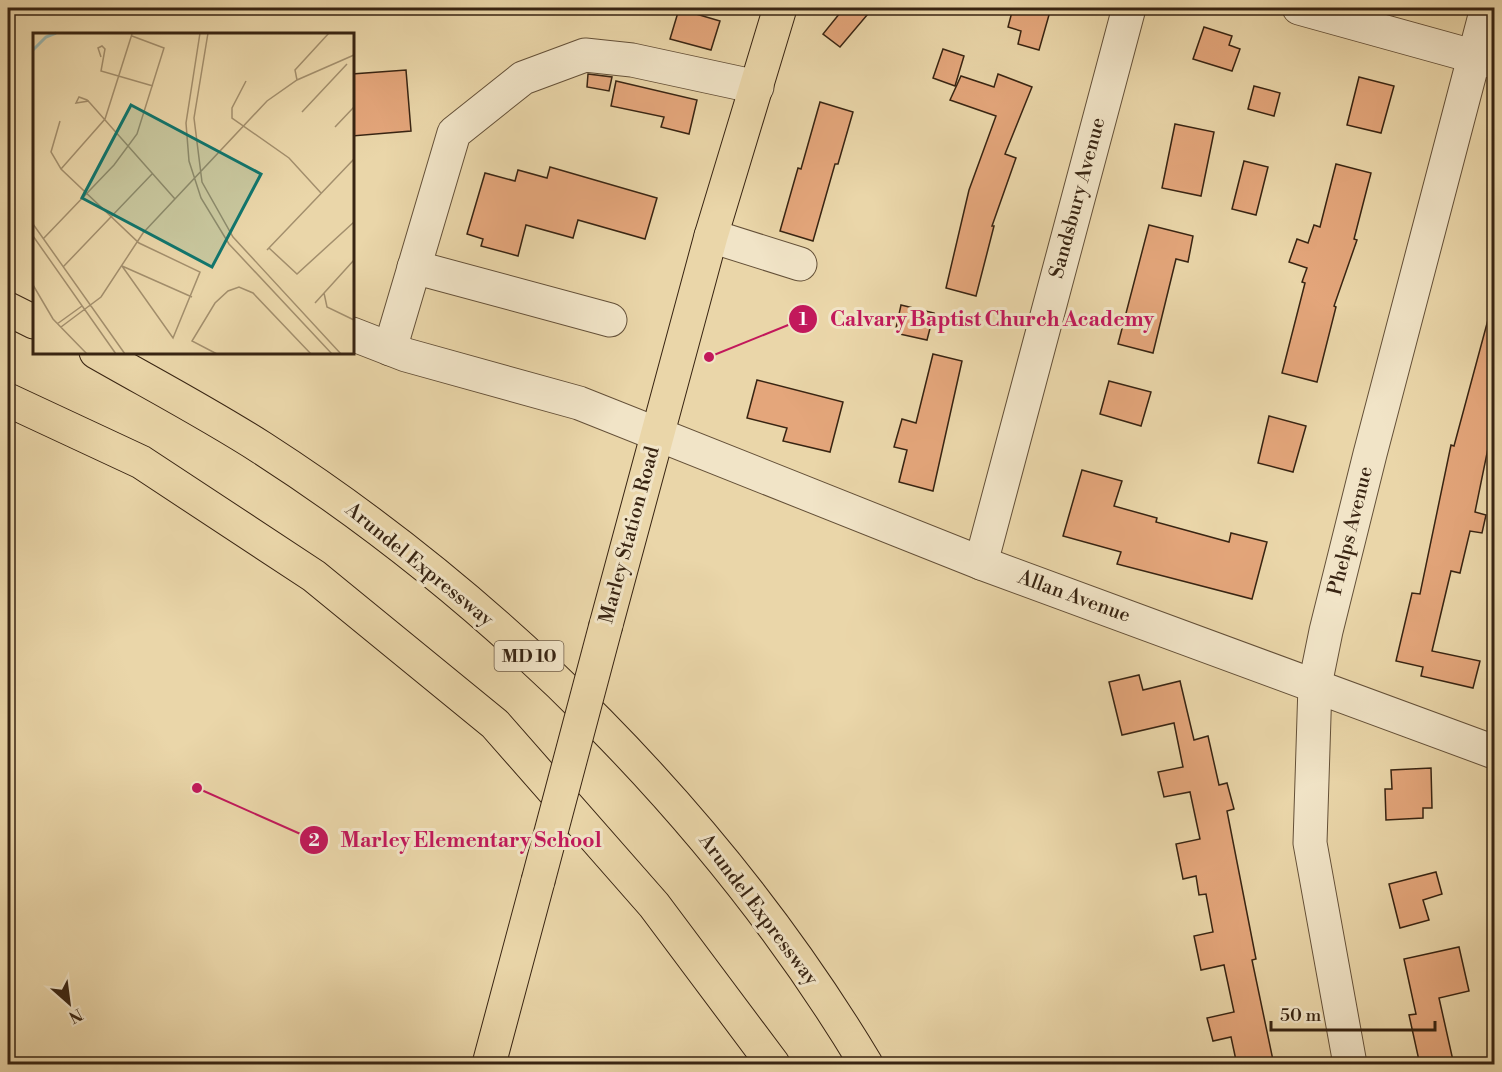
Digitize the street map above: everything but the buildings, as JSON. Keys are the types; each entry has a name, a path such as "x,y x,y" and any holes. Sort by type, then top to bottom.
{"main road":[{"name":"Marley Station Road","path":"489,1065 711,236 780,8"},
{"path":"8,309 33,322"},
{"name":"Arundel Expressway","path":"99,354 261,447 346,506 432,571 541,667 666,794 761,908 806,970 866,1065"},
{"path":"8,400 141,462 304,570 495,724 654,905 773,1065"}],"street":[{"name":"Sandsbury Avenue","path":"981,563 1129,8"},
{"path":"1299,8 1484,59"},
{"name":"Phelps Avenue","path":"1350,1065 1310,843 1315,685 1326,631 1370,454 1484,59 1487,8"},
{"path":"390,349 454,133 523,78 585,55 632,60 757,87"},
{"path":"711,236 800,264"},
{"path":"414,267 610,320"},
{"name":"Allan Avenue","path":"354,335 390,349 579,403 981,563 1494,752"}],"place":[{"name":"Calvary Baptist Church Academy","path":"709,357"},
{"name":"Marley Elementary School","path":"197,788"}]}
